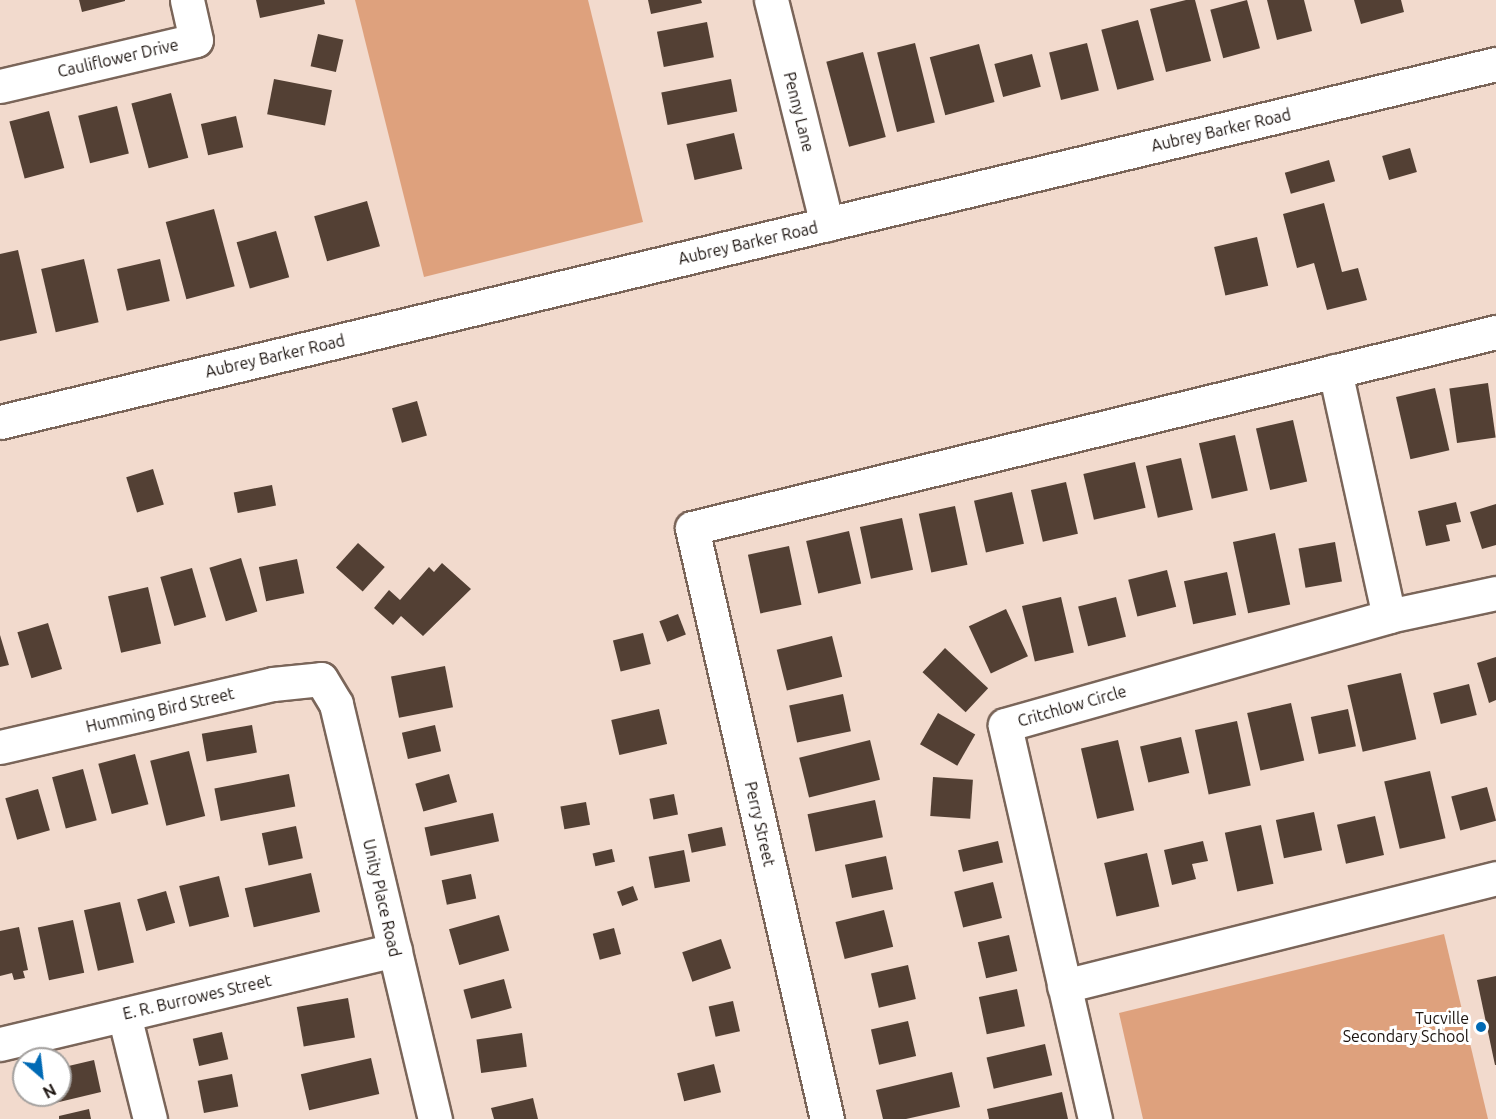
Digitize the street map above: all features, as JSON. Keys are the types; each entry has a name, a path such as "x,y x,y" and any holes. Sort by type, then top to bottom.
{"street":[{"name":"Cauliflower Drive","path":"0,86 196,40 187,0"},
{"name":"Penny Lane","path":"771,0 827,224"},
{"name":"Aubrey Barker Road","path":"0,422 1496,64"},
{"path":"1389,616 1335,372 1496,332"},
{"name":"Perry Street","path":"827,1119 692,528 1335,372"},
{"name":"Critchlow Circle","path":"1095,1119 1005,725 1389,616 1496,593"},
{"name":"Humming Bird Street","path":"0,747 273,684 321,679"},
{"name":"Unity Place Road","path":"321,679 336,704 435,1119"},
{"path":"1064,986 1496,878"},
{"name":"E. R. Burrowes Street","path":"0,1044 395,950"},
{"path":"124,1015 150,1119"}],"shaded area":[{"path":"355,0 588,0 643,222 424,277"},
{"path":"1444,934 1488,1119 1143,1119 1119,1013"}],"building":[{"path":"79,0 125,0 125,1 82,12"},
{"path":"256,0 324,0 325,4 260,18"},
{"path":"648,0 701,0 702,3 651,14"},
{"path":"1195,0 1211,61 1166,72 1150,9"},
{"path":"1247,0 1260,48 1223,58 1210,10"},
{"path":"1267,0 1304,0 1312,31 1277,40"},
{"path":"1354,0 1401,0 1404,12 1361,24"},
{"path":"1138,20 1154,80 1117,90 1101,30"},
{"path":"707,22 714,57 664,67 657,32"},
{"path":"318,34 343,40 336,72 311,66"},
{"path":"915,43 935,123 897,132 877,52"},
{"path":"1087,43 1099,91 1061,100 1049,52"},
{"path":"979,44 995,102 945,115 930,57"},
{"path":"863,52 886,137 849,147 826,62"},
{"path":"1032,54 1041,87 1003,97 994,64"},
{"path":"274,79 332,90 325,126 267,114"},
{"path":"731,79 737,111 668,125 661,93"},
{"path":"171,93 188,158 149,168 131,104"},
{"path":"117,106 129,154 90,163 78,116"},
{"path":"49,111 64,168 25,179 9,122"},
{"path":"236,116 243,147 208,155 201,124"},
{"path":"734,133 742,169 695,180 686,144"},
{"path":"1410,148 1417,172 1389,180 1382,156"},
{"path":"1329,160 1335,181 1291,194 1285,173"},
{"path":"367,201 380,246 327,261 314,216"},
{"path":"1324,203 1342,272 1358,268 1367,300 1327,310 1314,263 1297,268 1283,214"},
{"path":"214,209 235,286 186,299 166,222"},
{"path":"276,231 289,277 250,288 237,242"},
{"path":"1257,237 1268,286 1225,296 1214,247"},
{"path":"18,250 37,333 0,341 0,254"},
{"path":"84,259 99,322 56,332 41,269"},
{"path":"160,259 170,301 127,311 117,269"},
{"path":"1488,383 1496,437 1457,443 1449,388"},
{"path":"1435,388 1449,450 1410,459 1396,397"},
{"path":"417,401 427,436 402,443 392,408"},
{"path":"1293,420 1307,481 1270,490 1256,429"},
{"path":"1235,435 1248,491 1212,499 1199,443"},
{"path":"1181,458 1193,510 1158,518 1146,466"},
{"path":"1135,462 1146,508 1094,520 1083,474"},
{"path":"153,469 164,504 137,513 126,477"},
{"path":"1066,482 1078,534 1043,542 1031,490"},
{"path":"272,485 276,506 238,513 234,492"},
{"path":"1012,492 1024,544 986,552 974,501"},
{"path":"1456,502 1461,522 1446,525 1450,541 1426,546 1418,511"},
{"path":"1496,504 1496,545 1482,549 1470,512"},
{"path":"955,506 967,565 931,572 919,514"},
{"path":"902,518 913,570 871,579 860,527"},
{"path":"849,531 861,584 818,594 806,541"},
{"path":"1275,533 1290,604 1248,613 1233,542"},
{"path":"1335,542 1342,581 1306,588 1299,548"},
{"path":"358,543 385,567 363,592 336,568"},
{"path":"789,546 801,605 760,613 748,555"},
{"path":"241,558 257,612 226,621 209,568"},
{"path":"297,559 304,593 266,601 259,567"},
{"path":"442,563 471,589 423,636 401,616 393,625 374,608 389,590 400,600 429,567 434,572"},
{"path":"192,568 206,617 174,626 160,577"},
{"path":"1167,570 1176,607 1137,617 1128,580"},
{"path":"1227,572 1236,615 1193,624 1184,581"},
{"path":"148,587 161,644 121,653 108,596"},
{"path":"1061,597 1074,653 1035,662 1022,606"},
{"path":"1116,597 1126,637 1088,646 1078,606"},
{"path":"1006,609 1028,656 991,673 969,626"},
{"path":"678,614 686,635 667,642 659,621"},
{"path":"48,623 62,669 31,678 17,632"},
{"path":"643,633 651,664 621,672 613,640"},
{"path":"0,635 9,665 0,667"},
{"path":"832,636 842,677 787,691 777,650"},
{"path":"945,648 988,688 966,712 922,672"},
{"path":"1496,657 1496,700 1489,703 1477,663"},
{"path":"445,666 453,707 399,718 391,676"},
{"path":"1401,673 1416,739 1363,752 1347,685"},
{"path":"1469,684 1477,715 1441,724 1433,693"},
{"path":"843,694 851,731 797,743 789,705"},
{"path":"1291,703 1304,760 1260,771 1247,713"},
{"path":"659,709 667,744 619,755 611,720"},
{"path":"1348,709 1356,746 1319,754 1311,717"},
{"path":"938,713 975,734 957,766 920,744"},
{"path":"1237,721 1251,786 1209,794 1195,730"},
{"path":"252,725 257,753 207,761 202,734"},
{"path":"435,725 441,751 408,759 402,733"},
{"path":"1181,737 1189,773 1148,782 1140,746"},
{"path":"870,740 880,780 809,797 799,758"},
{"path":"1118,740 1134,810 1097,819 1081,749"},
{"path":"189,751 205,816 166,826 150,761"},
{"path":"135,754 148,804 112,814 98,764"},
{"path":"83,769 97,820 66,828 52,777"},
{"path":"1430,771 1446,838 1400,849 1384,782"},
{"path":"289,774 295,806 221,821 214,789"},
{"path":"449,774 457,802 423,812 415,784"},
{"path":"933,777 973,780 970,819 930,816"},
{"path":"1487,787 1496,821 1460,830 1451,797"},
{"path":"38,789 50,830 17,840 5,798"},
{"path":"674,794 678,815 653,819 649,799"},
{"path":"875,800 883,837 815,852 808,814"},
{"path":"586,802 590,825 564,829 560,807"},
{"path":"1314,812 1322,850 1284,858 1276,820"},
{"path":"493,813 499,841 431,856 425,828"},
{"path":"1375,816 1384,855 1346,864 1337,825"},
{"path":"1261,825 1273,884 1237,891 1225,833"},
{"path":"296,826 303,858 269,866 262,833"},
{"path":"722,827 726,846 692,853 688,834"},
{"path":"998,841 1003,862 963,872 958,850"},
{"path":"1203,841 1208,861 1192,864 1196,879 1172,885 1164,850"},
{"path":"612,849 615,862 595,866 593,853"},
{"path":"684,850 690,881 655,888 649,857"},
{"path":"1147,853 1159,907 1117,916 1104,863"},
{"path":"886,856 893,889 852,898 845,865"},
{"path":"311,873 320,912 254,927 245,888"},
{"path":"471,874 476,898 447,905 442,880"},
{"path":"219,876 229,917 189,927 179,886"},
{"path":"993,882 1002,918 963,928 954,892"},
{"path":"633,886 638,900 622,906 617,892"},
{"path":"166,891 175,923 146,931 137,899"},
{"path":"120,902 134,962 98,971 84,910"},
{"path":"884,910 893,947 845,959 835,922"},
{"path":"499,915 509,951 459,965 449,929"},
{"path":"73,920 84,973 49,980 38,927"},
{"path":"19,927 28,970 23,971 25,978 14,980 12,973 0,976 0,931"},
{"path":"614,928 621,954 600,960 593,934"},
{"path":"1009,935 1017,971 986,978 978,942"},
{"path":"721,939 731,968 692,982 682,952"},
{"path":"908,965 916,999 879,1008 871,974"},
{"path":"1496,976 1496,1065 1495,1065 1477,980"},
{"path":"504,979 512,1008 471,1019 463,990"},
{"path":"1017,989 1025,1026 987,1034 979,997"},
{"path":"348,998 355,1037 304,1046 297,1007"},
{"path":"733,1001 740,1031 716,1037 709,1007"},
{"path":"908,1021 916,1056 879,1065 871,1030"},
{"path":"222,1032 228,1059 199,1066 193,1039"},
{"path":"522,1033 527,1067 481,1073 476,1039"},
{"path":"1045,1044 1052,1075 994,1089 987,1057"},
{"path":"371,1058 379,1094 309,1110 301,1074"},
{"path":"94,1060 101,1092 72,1099 72,1065"},
{"path":"714,1064 721,1092 684,1101 677,1073"},
{"path":"952,1072 960,1107 906,1119 883,1119 876,1090"},
{"path":"232,1074 238,1106 204,1113 198,1081"},
{"path":"1062,1092 1068,1119 989,1119 987,1109"},
{"path":"533,1098 538,1119 494,1119 491,1108"},
{"path":"89,1109 91,1119 59,1119 59,1116"}],"place":[{"name":"Tucville Secondary School","path":"1481,1027"}]}
